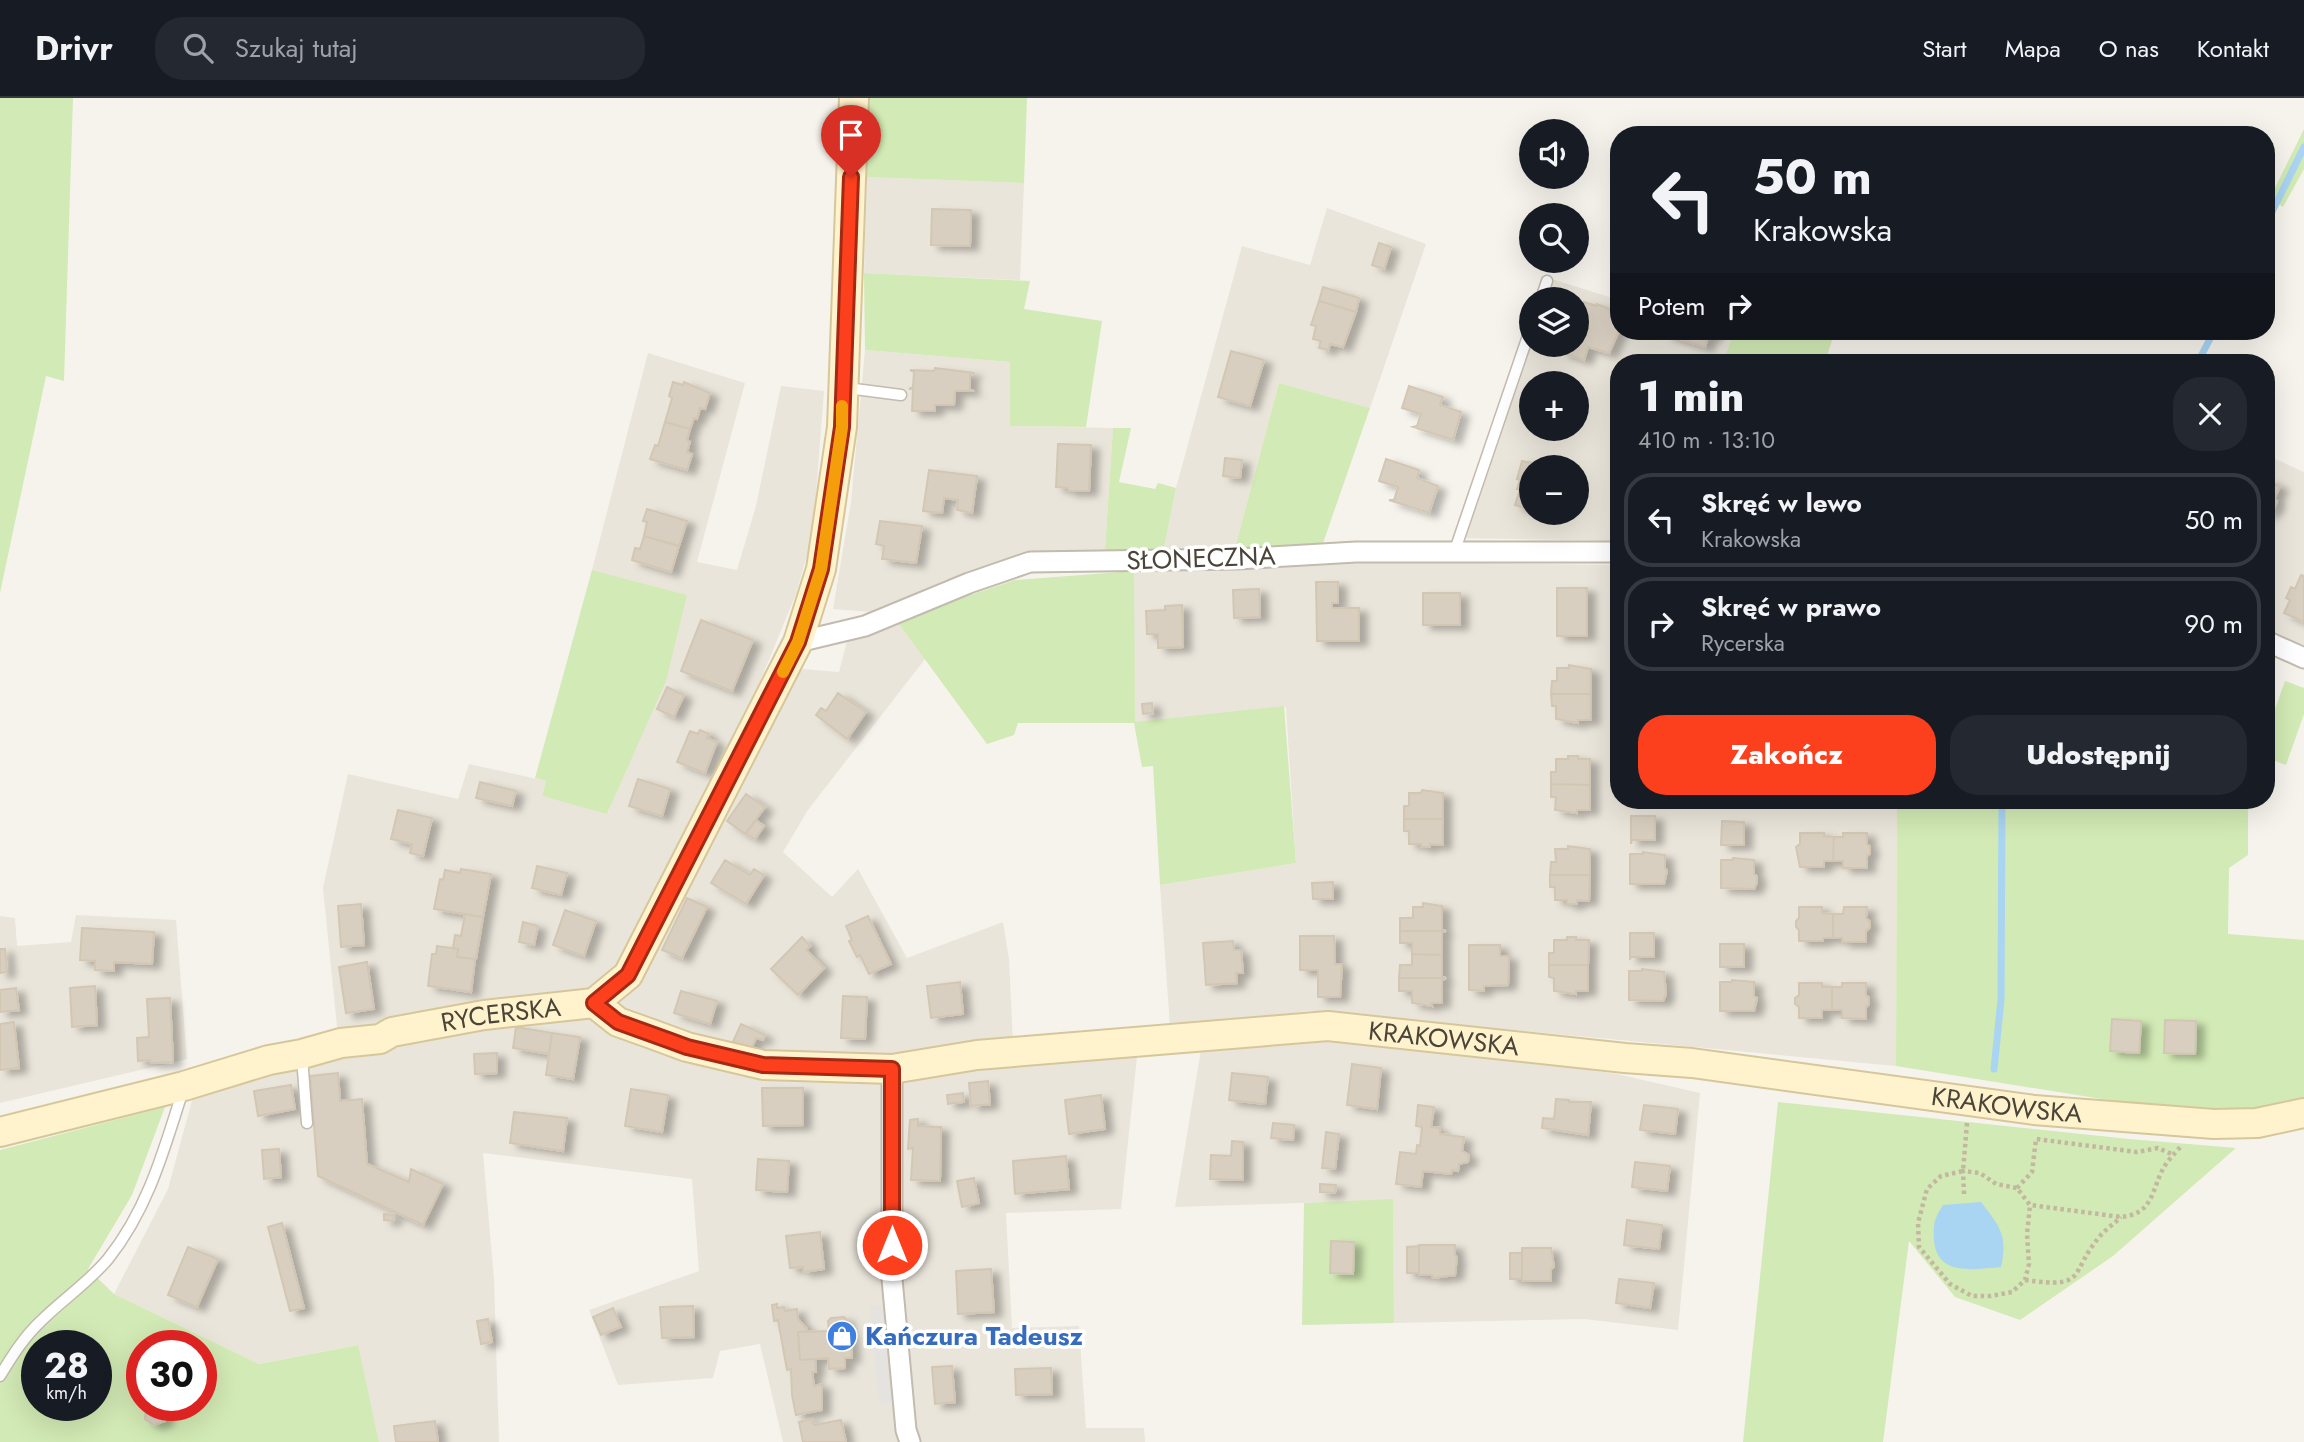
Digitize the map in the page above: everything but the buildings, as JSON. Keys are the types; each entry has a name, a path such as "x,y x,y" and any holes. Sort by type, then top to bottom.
{"street":[{"name":"RYCERSKA","path":"1,1131 184,1086 268,1060 341,1043 380,1039 392,1032 484,1016 594,1003 628,975 798,642 821,569 842,427 854,98"},
{"name":"SŁONECZNA","path":"798,642 865,626 969,583 1030,562 1171,561 1455,550 1610,552"},
{"path":"2275,645 2304,657"},
{"name":"KRAKOWSKA","path":"594,1003 618,1022 687,1047 763,1065 892,1069 977,1055 1328,1026 1716,1066 2047,1111 2214,1124 2257,1123 2304,1113"},
{"path":"892,1069 892,1279 906,1430 910,1442"}],"lane":[{"path":"1545,287 1547,281"},
{"path":"1455,550 1521,357"},
{"path":"843,388 901,396"},
{"path":"302,1054 307,1123"},
{"path":"0,1376 26,1337 105,1262 124,1238 156,1176 184,1086"}],"path":[{"path":"1964,1194 1967,1120 1979,1122"},
{"path":"2017,1188 2032,1172 2036,1139 2137,1152 2158,1148 2174,1155"},
{"path":"2030,1205 2121,1217 2132,1216 2144,1208 2156,1190 2164,1167 2187,1139 2174,1139"},
{"path":"1963,1171 1980,1173 1996,1184 2017,1188 2030,1205 2027,1234 2029,1264 2025,1280 2012,1292 1992,1296 1972,1296 1950,1284 1919,1247 1918,1223 1927,1189 1941,1176 1963,1171"},
{"path":"2025,1280 2064,1282 2075,1278 2101,1235 2121,1217"}],"shaded area":[{"path":"867,177 1024,183 1020,280 864,273"},
{"path":"1327,208 1426,244 1370,408 1279,383 1235,548 1163,553 1176,488 1242,246 1310,265"},
{"path":"1542,276 1577,287 1538,287"},
{"path":"1589,291 1610,297 1610,340 1731,340 1726,354 1610,354 1610,541 1452,538 1519,344 1519,357 1589,357"},
{"path":"865,350 1010,362 1011,426 1113,428 1105,550 1024,557 945,580 871,612 833,609 851,502"},
{"path":"648,353 745,383 697,562 737,570 756,506 781,386 824,391 813,533 796,594 745,718 803,669 839,672 847,641 896,620 925,659 808,810 783,852 832,897 858,869 907,958 1003,922 1009,959 1013,1043 1020,1064 1137,1057 1121,1209 1006,1213 1012,1328 1079,1326 1086,1428 1144,1428 1145,1442 783,1442 760,1344 720,1351 713,1378 618,1385 589,1310 699,1271 692,1179 483,1153 494,1279 499,1442 379,1442 357,1345 259,1364 217,1344 217,1330 189,1330 114,1294 168,1189 193,1097 340,1056 323,888 348,774 458,799 469,764 546,781 542,796 608,813 686,595 592,570"},
{"path":"2275,459 2304,472 2304,647 2275,635"},
{"path":"1336,561 1610,565 1610,809 1897,809 1896,1066 1310,1011 1170,1027 1160,885 1296,863 1286,707 1134,723 1134,571 1281,567"},
{"path":"76,915 176,920 187,1059 0,1103 0,916 15,918 17,946 71,942"},
{"path":"1300,1037 1384,1041 1617,1074 1700,1093 1678,1330 1584,1319 1394,1323 1393,1200 1175,1207 1201,1050"},
{"path":"885,1305 895,1402 879,1404 870,1307"}],"green space":[{"path":"0,98 73,98 64,381 46,376 0,593"},
{"path":"867,98 1027,98 1024,183 867,177"},
{"path":"2304,129 2304,169 2283,207 2275,201 2275,188"},
{"path":"864,273 1030,281 1024,309 1102,321 1086,427 1010,426 1010,362 865,350"},
{"path":"1731,340 1832,340 1828,354 1726,354"},
{"path":"1279,383 1370,408 1323,543 1235,548"},
{"path":"1113,428 1131,428 1119,482 1155,489 1158,483 1176,488 1163,553 1105,550"},
{"path":"592,570 687,595 666,681 607,814 542,796 546,781 535,778"},
{"path":"1134,571 1135,722 1284,706 1296,863 1160,885 1153,766 1142,767 1134,723 1018,723 1014,735 987,744 896,620 1015,580"},
{"path":"2285,681 2304,688 2304,714 2286,765 2275,761 2275,709"},
{"path":"1897,809 2248,809 2248,855 2229,868 2228,934 2304,940 2304,1100 2256,1111 2120,1102 1896,1066"},
{"path":"1778,1102 2236,1148 2113,1256 2020,1320 1955,1297 1909,1241 1883,1442 1743,1442"},
{"path":"165,1107 132,1195 88,1269 114,1294 189,1330 126,1330 126,1421 217,1421 217,1344 259,1364 358,1345 379,1442 0,1442 0,1150"},
{"path":"1393,1199 1394,1323 1302,1325 1304,1203"}],"water":[{"path":"1981,1202 2001,1232 2001,1267 1969,1269 1950,1266 1942,1261 1934,1241 1934,1226 1938,1214 1943,1205"}],"waterway":[{"path":"2275,206 2304,147"},
{"path":"2202,354 2209,340"},
{"path":"1994,1069 2001,1000 2002,809"}],"slow traffic":[{"path":"783,672 798,642 821,569 842,427 842,406"}],"place":[{"name":"Kańczura Tadeusz","path":"842,1336"}],"route":[{"path":"851,177 842,427 821,569 798,642 628,975 594,1003 618,1022 687,1047 763,1065 892,1069 892,1245"}]}
